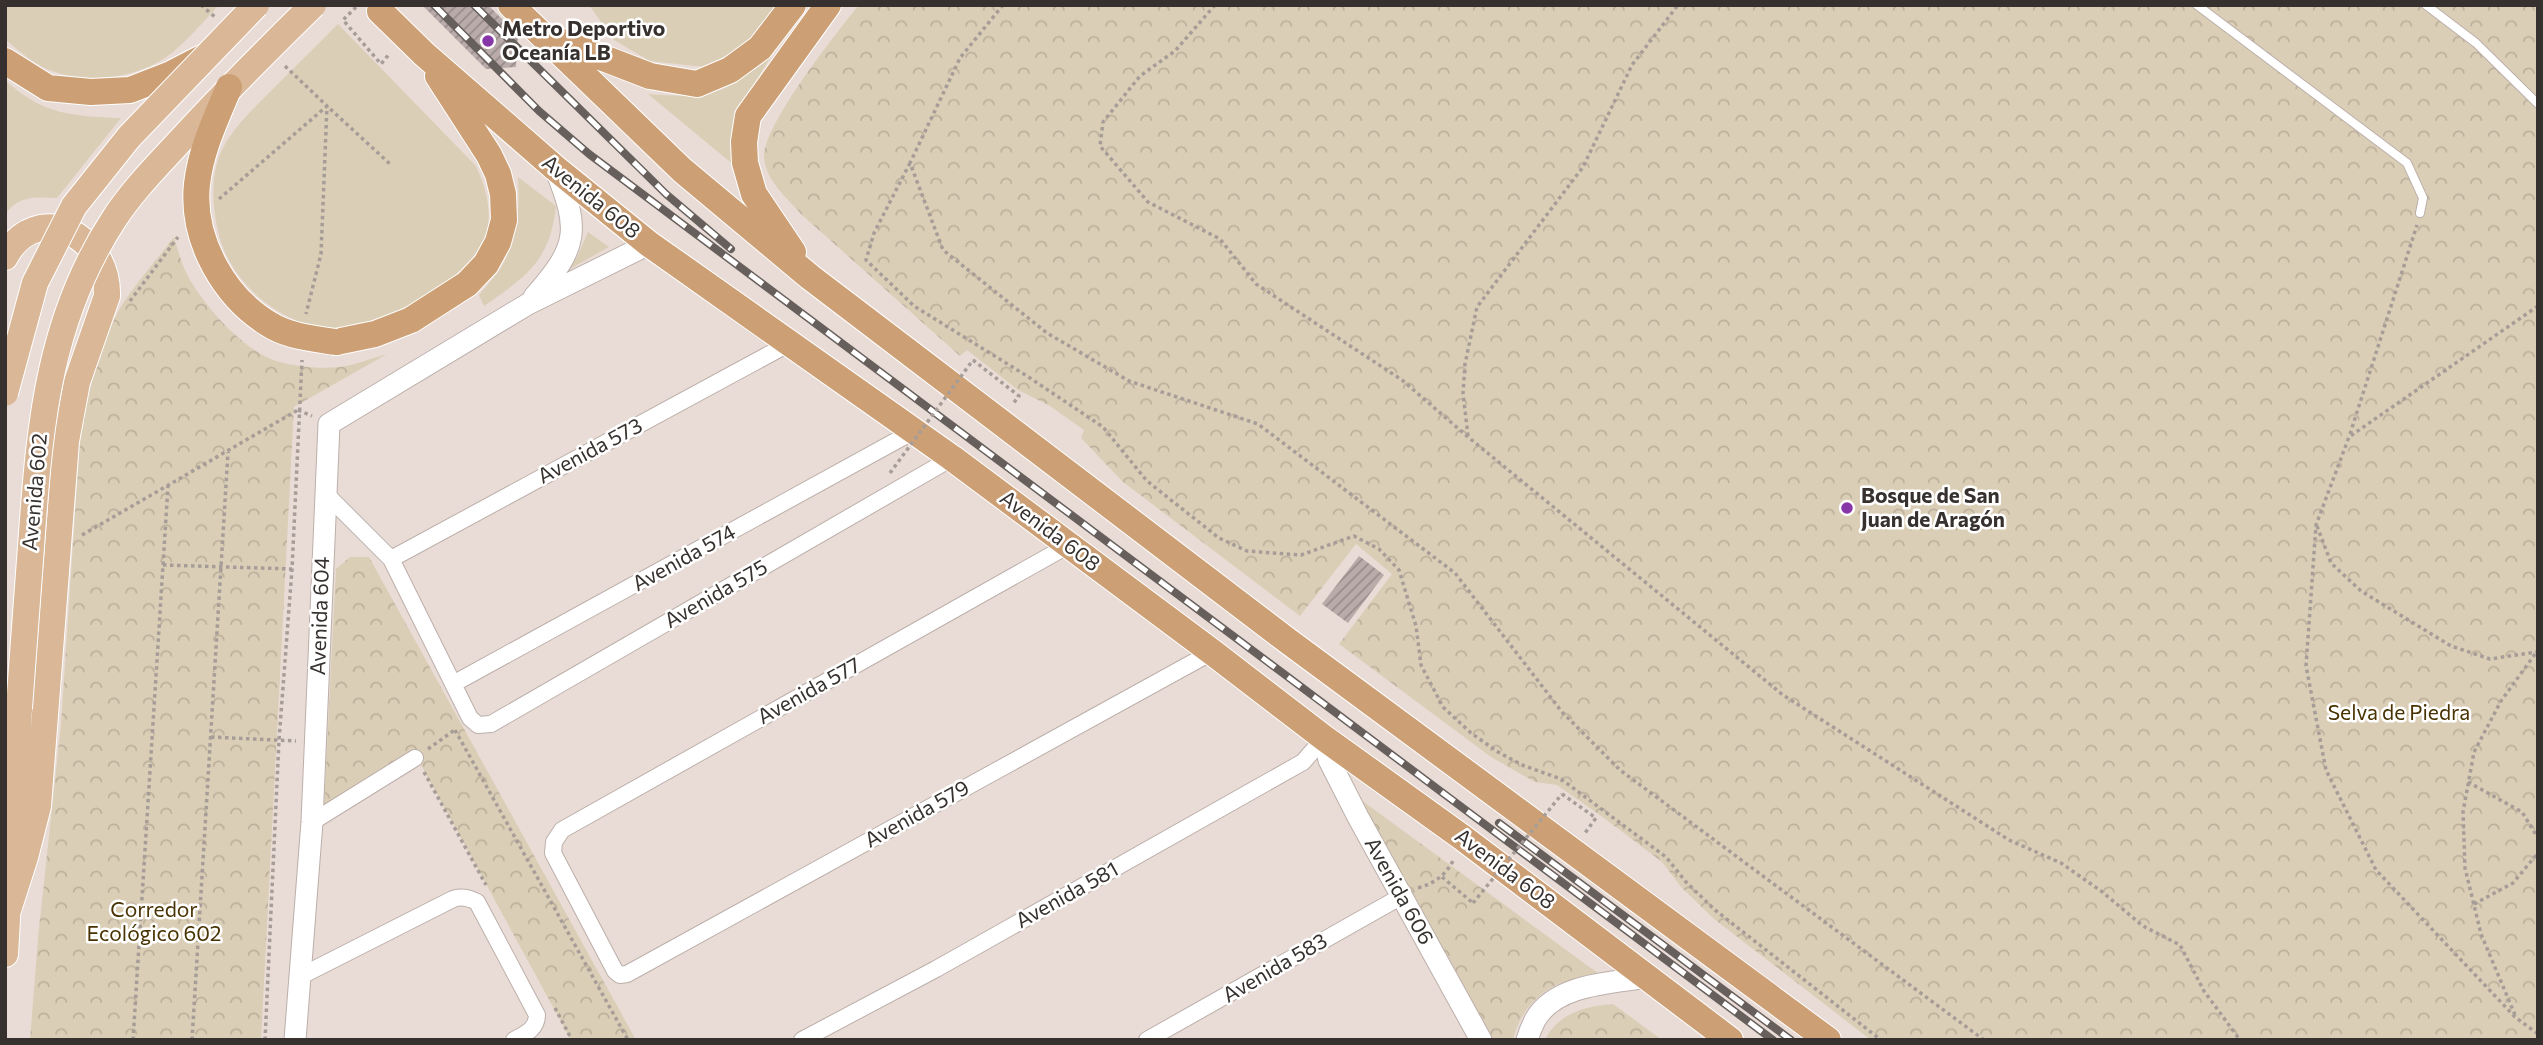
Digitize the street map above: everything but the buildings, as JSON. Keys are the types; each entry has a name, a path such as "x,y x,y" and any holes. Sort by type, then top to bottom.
{"highway":[{"path":"511,5 682,170 810,277 1288,641 1828,1040"},
{"path":"540,33 650,76 697,84 730,70 760,48 793,5"},
{"path":"810,277 754,194 745,163 744,142 748,116 828,5"},
{"name":"Avenida 608","path":"369,8 555,168 649,244 952,458 1730,1040"},
{"path":"229,88 203,152 197,186 199,221 208,253 227,285 250,310 276,328 336,342 375,334 411,320 467,284 486,264 498,242 504,220 503,194 498,174 489,155 424,54"},
{"path":"5,61 48,88 90,92 130,90 172,74 207,56"}],"main road":[{"path":"5,393 35,283 74,206 129,137 256,5"},
{"name":"Avenida 602","path":"5,954 19,708 41,424 64,322 93,252 115,216 140,184 229,88 313,5"},
{"path":"5,257 22,234 46,228 59,229 82,238 92,247 100,257 108,282 107,296 85,356 71,409 63,474 38,806 8,910"}],"street":[{"name":"Avenida 604","path":"528,304 554,275 571,242 573,224 569,204 555,168"},
{"name":"Avenida 604","path":"295,1040 312,822 329,424 528,304 649,244"},
{"name":"Avenida 573","path":"391,559 790,343"},
{"name":"Avenida 574","path":"453,684 914,431"},
{"name":"Avenida 575","path":"474,721 491,724 952,458"},
{"path":"325,493 391,559 474,721"},
{"name":"Avenida 577","path":"621,975 615,971 553,853 554,842 562,830 1069,545"},
{"name":"Avenida 579","path":"621,975 1213,652"},
{"name":"Avenida 606","path":"1324,738 1329,760 1475,1038"},
{"name":"Avenida 581","path":"802,1040 936,969 1293,768 1303,762 1324,738"},
{"path":"312,822 415,758"},
{"name":"Avenida 583","path":"1147,1040 1400,894"},
{"path":"299,977 453,899 465,898 477,902 535,1008 537,1022 533,1028 514,1040"},
{"path":"1527,1040 1536,1017 1558,998 1577,989 1649,977"}],"lane":[{"path":"2197,5 2407,163 2423,198 2420,213"},
{"path":"2426,5 2476,43 2538,104"}],"path":[{"path":"201,5 216,18"},
{"path":"1003,5 960,58 874,233 866,260 914,306 1103,427 1147,481 1219,538 1247,551 1301,555 1354,536 1379,549 1399,570 1416,626 1421,665 1443,707 1471,733 1498,752 1522,765 1561,779 1666,857 1686,882 1715,910 1881,1040"},
{"path":"1215,5 1175,51 1140,76 1103,122 1100,146 1148,202 1220,239 1256,284 1402,380 1783,695 2009,841 2061,863 2101,891 2143,926 2179,945 2204,991 2240,1040"},
{"path":"1468,437 1465,364 1477,307 1583,167 1632,65 1678,5"},
{"path":"369,8 343,20 381,64"},
{"path":"280,63 390,164"},
{"path":"215,202 327,107"},
{"path":"305,318 321,254 327,107"},
{"path":"910,163 943,250 1047,333 1129,381 1258,424 1433,556 1455,573 1562,712 1620,770 1984,1040"},
{"path":"2420,213 2349,437 2316,525 2306,666 2326,769 2376,870 2515,1017 2538,1034"},
{"path":"123,310 184,228"},
{"path":"2349,437 2538,306"},
{"path":"265,1040 279,740 292,569 302,357"},
{"path":"880,478 890,474 973,360 1018,396"},
{"path":"59,547 298,410"},
{"path":"192,1040 228,452"},
{"path":"132,1040 169,486"},
{"path":"2316,525 2331,563 2361,591 2451,646 2490,659 2537,651"},
{"path":"163,565 292,569"},
{"path":"2515,1017 2481,934 2465,868 2463,812 2474,752 2501,701 2537,651"},
{"path":"415,758 455,730 474,721"},
{"path":"455,730 628,1040"},
{"path":"211,737 315,741"},
{"path":"2468,782 2522,812 2538,838"},
{"path":"1442,877 1473,903 1562,794 1597,818"},
{"path":"1400,894 1430,885 1442,877 1452,863 1463,838"},
{"path":"2474,904 2513,883 2538,853"}],"green space":[{"path":"5,5 219,5 186,40 153,65 111,77 82,78 41,66 5,39"},
{"path":"589,5 777,5 747,45 704,67 650,61 614,40"},
{"name":"Bosque de San Juan de Aragón","path":"859,5 2538,5 2538,1040 1871,1040 1714,919 1682,888 1662,862 1604,818 1557,785 1535,782 1491,757 1339,644 1392,574 1356,544 1300,616 1123,482 1081,438 1084,430 1050,406 1018,390 967,350 960,356 802,215 768,174 764,157 767,142 803,79"},
{"path":"338,24 476,166 485,189 489,211 488,227 480,246 467,264 451,278 392,314 370,323 347,328 325,328 284,314 265,302 249,287 235,270 225,251 218,231 213,195 218,160 233,132"},
{"path":"771,56 745,100 735,166 648,94 687,96 715,92 740,79"},
{"path":"5,80 19,92 45,107 73,114 121,118 57,198 21,201 5,215"},
{"path":"518,177 556,206 553,225 542,254 534,265 524,276 484,306 479,295 506,259 514,236 518,213"},
{"path":"588,232 609,247 568,270 577,257"},
{"name":"Corredor Ecológico 602","path":"174,237 184,268 210,309 236,335 263,355 292,365 324,368 346,366 387,354 294,407 261,1040 30,1040 61,724 80,438 94,372 111,325 131,291"},
{"path":"350,557 369,557 636,1040 571,1040 414,752 324,805 336,569"},
{"path":"1357,797 1599,974 1552,987 1537,998 1524,1013 1513,1040 1492,1040"},
{"path":"1613,1004 1662,1040 1545,1040 1565,1017 1583,1009"}],"railway":[{"path":"434,5 539,111 589,154 1773,1040"},
{"path":"474,5 666,194 731,249"},
{"path":"1499,823 1791,1040"}],"place":[{"name":"Metro Deportivo Oceanía LB","path":"488,41"},
{"name":"Bosque de San Juan de Aragón","path":"1847,508"}],"park label":[{"name":"Selva de Piedra","path":"2399,713"}]}
